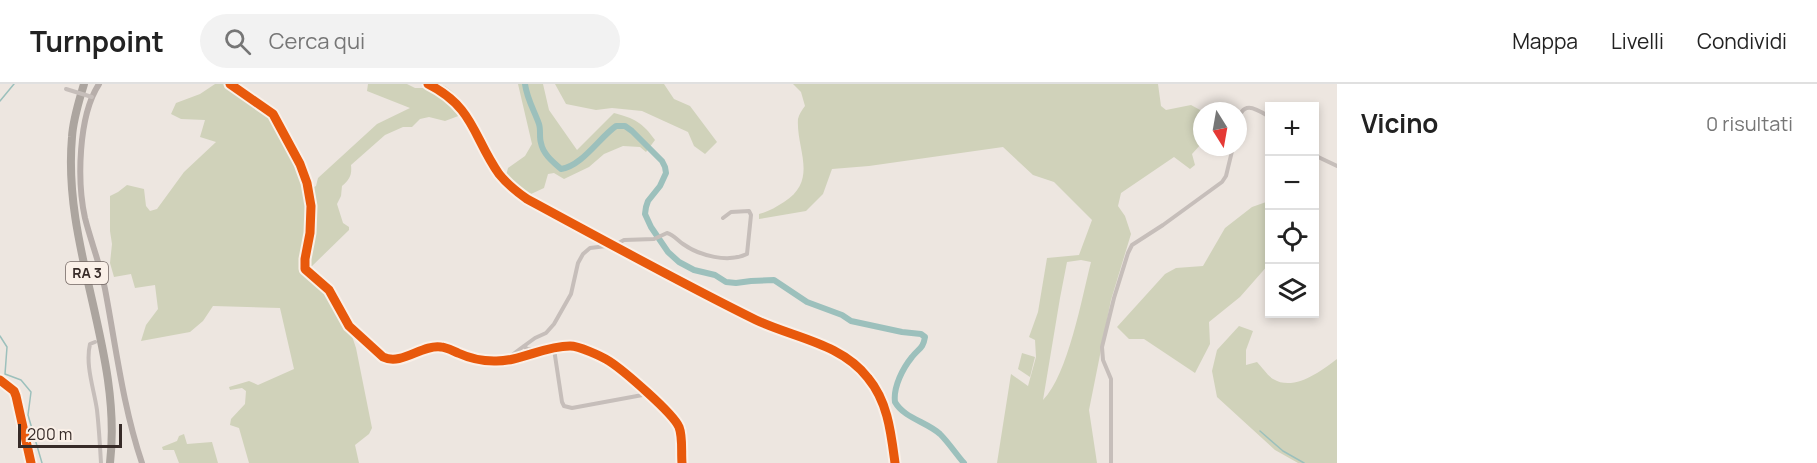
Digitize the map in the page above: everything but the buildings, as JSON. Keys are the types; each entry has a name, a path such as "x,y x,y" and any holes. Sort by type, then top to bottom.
{"highway":[{"name":"RA 3","path":"82,84 72,114 68,141 68,187 72,224 103,371 108,412 108,463"}],"main road":[{"path":"99,84 84,122 82,142 85,218 105,289 135,442 142,463"}],"street":[{"path":"230,84 273,114 300,164 307,183 311,206 305,268 329,290 349,326 383,357 398,358 441,346 469,358 494,361 552,347 574,346 608,360 648,393 677,422 680,429 682,463"},
{"path":"65,86 92,97"},
{"path":"1247,108 1256,108 1265,114"},
{"path":"1111,463 1111,379 1103,360 1102,347 1128,253 1132,245 1222,182 1226,176 1231,156"},
{"path":"1316,156 1337,166"},
{"path":"505,360 535,338 546,333 554,324 571,294 578,263 590,248 615,245 624,240 654,239 667,233 684,245 715,257 727,258 747,254 751,215 749,211 731,212 723,218"},
{"path":"104,341 114,342"},
{"path":"95,342 90,344 89,358 97,410 101,463"},
{"path":"524,346 527,349 538,350"},
{"path":"552,347 564,406 572,408 648,393"}],"green space":[{"path":"215,84 238,85 262,100 274,113 294,143 314,187 318,178 377,124 410,108 367,91 368,84 407,84 415,88 425,88 424,84 443,85 452,91 469,112 445,121 429,117 420,119 412,127 403,127 385,135 351,165 350,177 342,186 337,204 343,223 349,227 349,230 310,268 330,289 353,325 351,333 372,428 369,434 355,445 359,463 249,463 239,428 230,425 231,419 245,404 246,391 242,388 230,390 229,387 249,381 258,385 294,369 280,308 213,306 203,321 190,332 141,341 146,325 158,309 155,285 135,288 131,274 114,277 110,263 112,244 110,196 127,185 144,189 146,206 150,211 157,209 184,172 216,142 200,137 205,120 181,119 171,114 176,103 200,94"},
{"path":"518,84 543,84 549,110 577,150 614,113 637,122 655,140 646,152 640,147 623,146 604,154 589,167 564,179 554,173 548,174 544,188 531,194 515,186 506,176 508,168 525,156 532,144"},
{"path":"555,84 664,84 674,99 690,106 717,142 705,154 694,146 688,132 642,111 612,108 596,110 566,104"},
{"path":"793,84 1158,84 1161,106 1166,110 1193,106 1192,154 1195,165 1190,169 1174,157 1121,193 1118,206 1125,216 1131,234 1111,300 1089,410 1097,463 997,463 1011,374 1028,386 1036,357 1035,340 1029,337 1038,312 1047,258 1079,255 1092,220 1054,182 1033,175 1003,147 832,169 823,194 806,211 759,219 759,214 784,202 795,193 801,184 803,164 798,119 805,106 801,92","holes":["1081,260 1091,262 1060,373 1043,400 1067,262"]},
{"path":"1265,202 1265,269 1240,297 1209,322 1210,344 1195,373 1144,339 1129,339 1117,327 1165,274 1176,268 1203,266 1225,228 1252,207"},
{"path":"1239,326 1253,331 1246,350 1246,365 1257,362 1273,379 1281,382 1298,382 1337,359 1337,463 1298,463 1275,450 1217,397 1212,371 1217,350"},
{"path":"1022,353 1035,357 1030,377 1018,369"},
{"path":"184,434 187,444 212,442 218,463 179,463 174,450 163,450 162,447 177,441 179,436"}],"waterway":[{"path":"0,101 14,84"},
{"path":"525,84 539,124 542,147 549,158 561,169 576,163 616,126 625,126 632,131 662,161 666,173 660,186 648,201 645,214 668,252 679,262 694,270 715,275 726,282 774,280 807,302 842,315 851,321 921,334 925,337 922,346 909,361 899,378 895,402 904,412 940,434 964,463"},
{"path":"0,336 7,347 5,374 21,380 31,392 28,415 42,463"},
{"path":"1260,431 1283,451 1304,463"}],"cycle path":[{"path":"230,84 273,114 300,164 307,183 311,206 305,269 329,290 349,326 383,357 397,359 434,347 441,347 476,359 504,361 550,348 574,346 584,349 616,366 668,412 679,427 682,463"},
{"path":"428,84 443,93 464,113 499,174 527,199 727,306 756,320 831,349 857,366 875,387 880,397 890,429 895,463"},
{"path":"0,380 14,391 16,396 31,463"}]}
